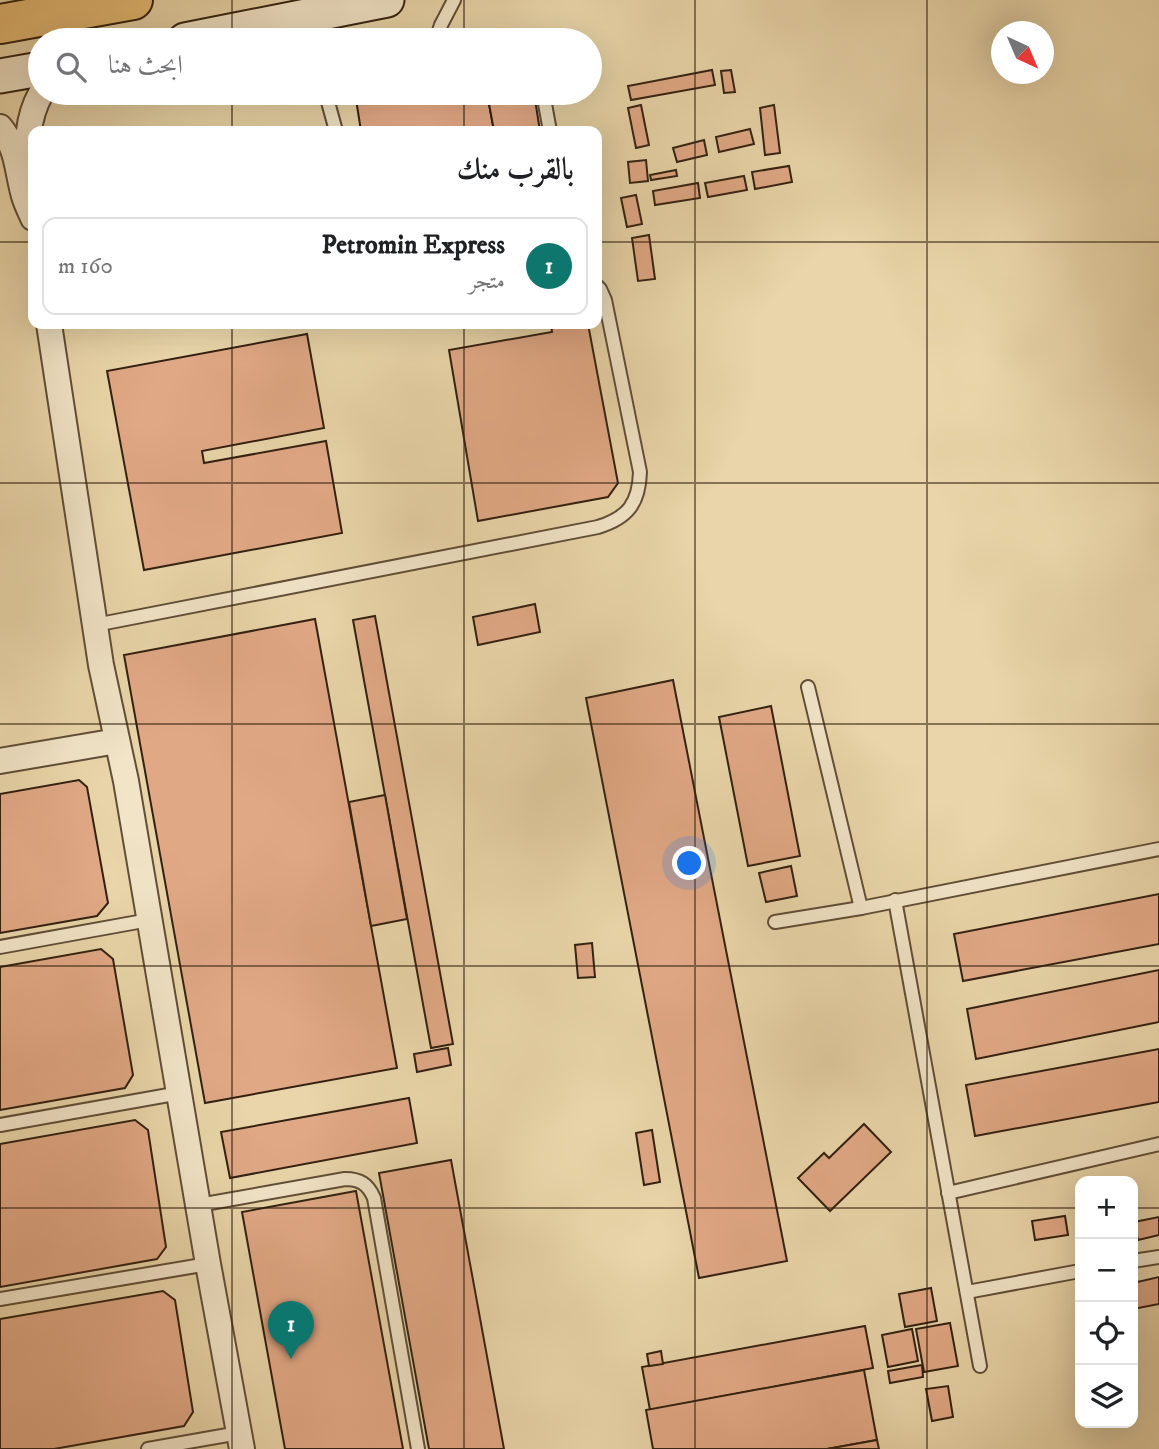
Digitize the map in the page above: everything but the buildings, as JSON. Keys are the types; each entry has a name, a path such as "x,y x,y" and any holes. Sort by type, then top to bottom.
{"highway":[{"path":"0,24 133,0"}],"main road":[{"path":"277,28 387,0"},
{"path":"0,76 28,71"}],"street":[{"path":"29,126 35,105"},
{"path":"0,127 15,152 28,207"},
{"path":"50,329 101,665 126,781 240,1441"},
{"path":"0,761 117,741"}],"lane":[{"path":"440,28 454,0"},
{"path":"329,105 335,126"},
{"path":"545,105 549,126"},
{"path":"95,625 613,523 625,514 634,501 640,472 606,300 602,293"},
{"path":"808,687 861,908"},
{"path":"775,922 861,908 1159,849"},
{"path":"895,900 980,1366"},
{"path":"0,947 149,920"},
{"path":"0,1125 180,1093"},
{"path":"948,1193 1159,1144"},
{"path":"199,1205 355,1179 370,1189 418,1449"},
{"path":"1138,1260 1159,1257"},
{"path":"0,1299 208,1264"},
{"path":"967,1292 1075,1272"},
{"path":"148,1449 240,1441"}],"place":[{"name":"Petromin Express","path":"291,1359"}]}
